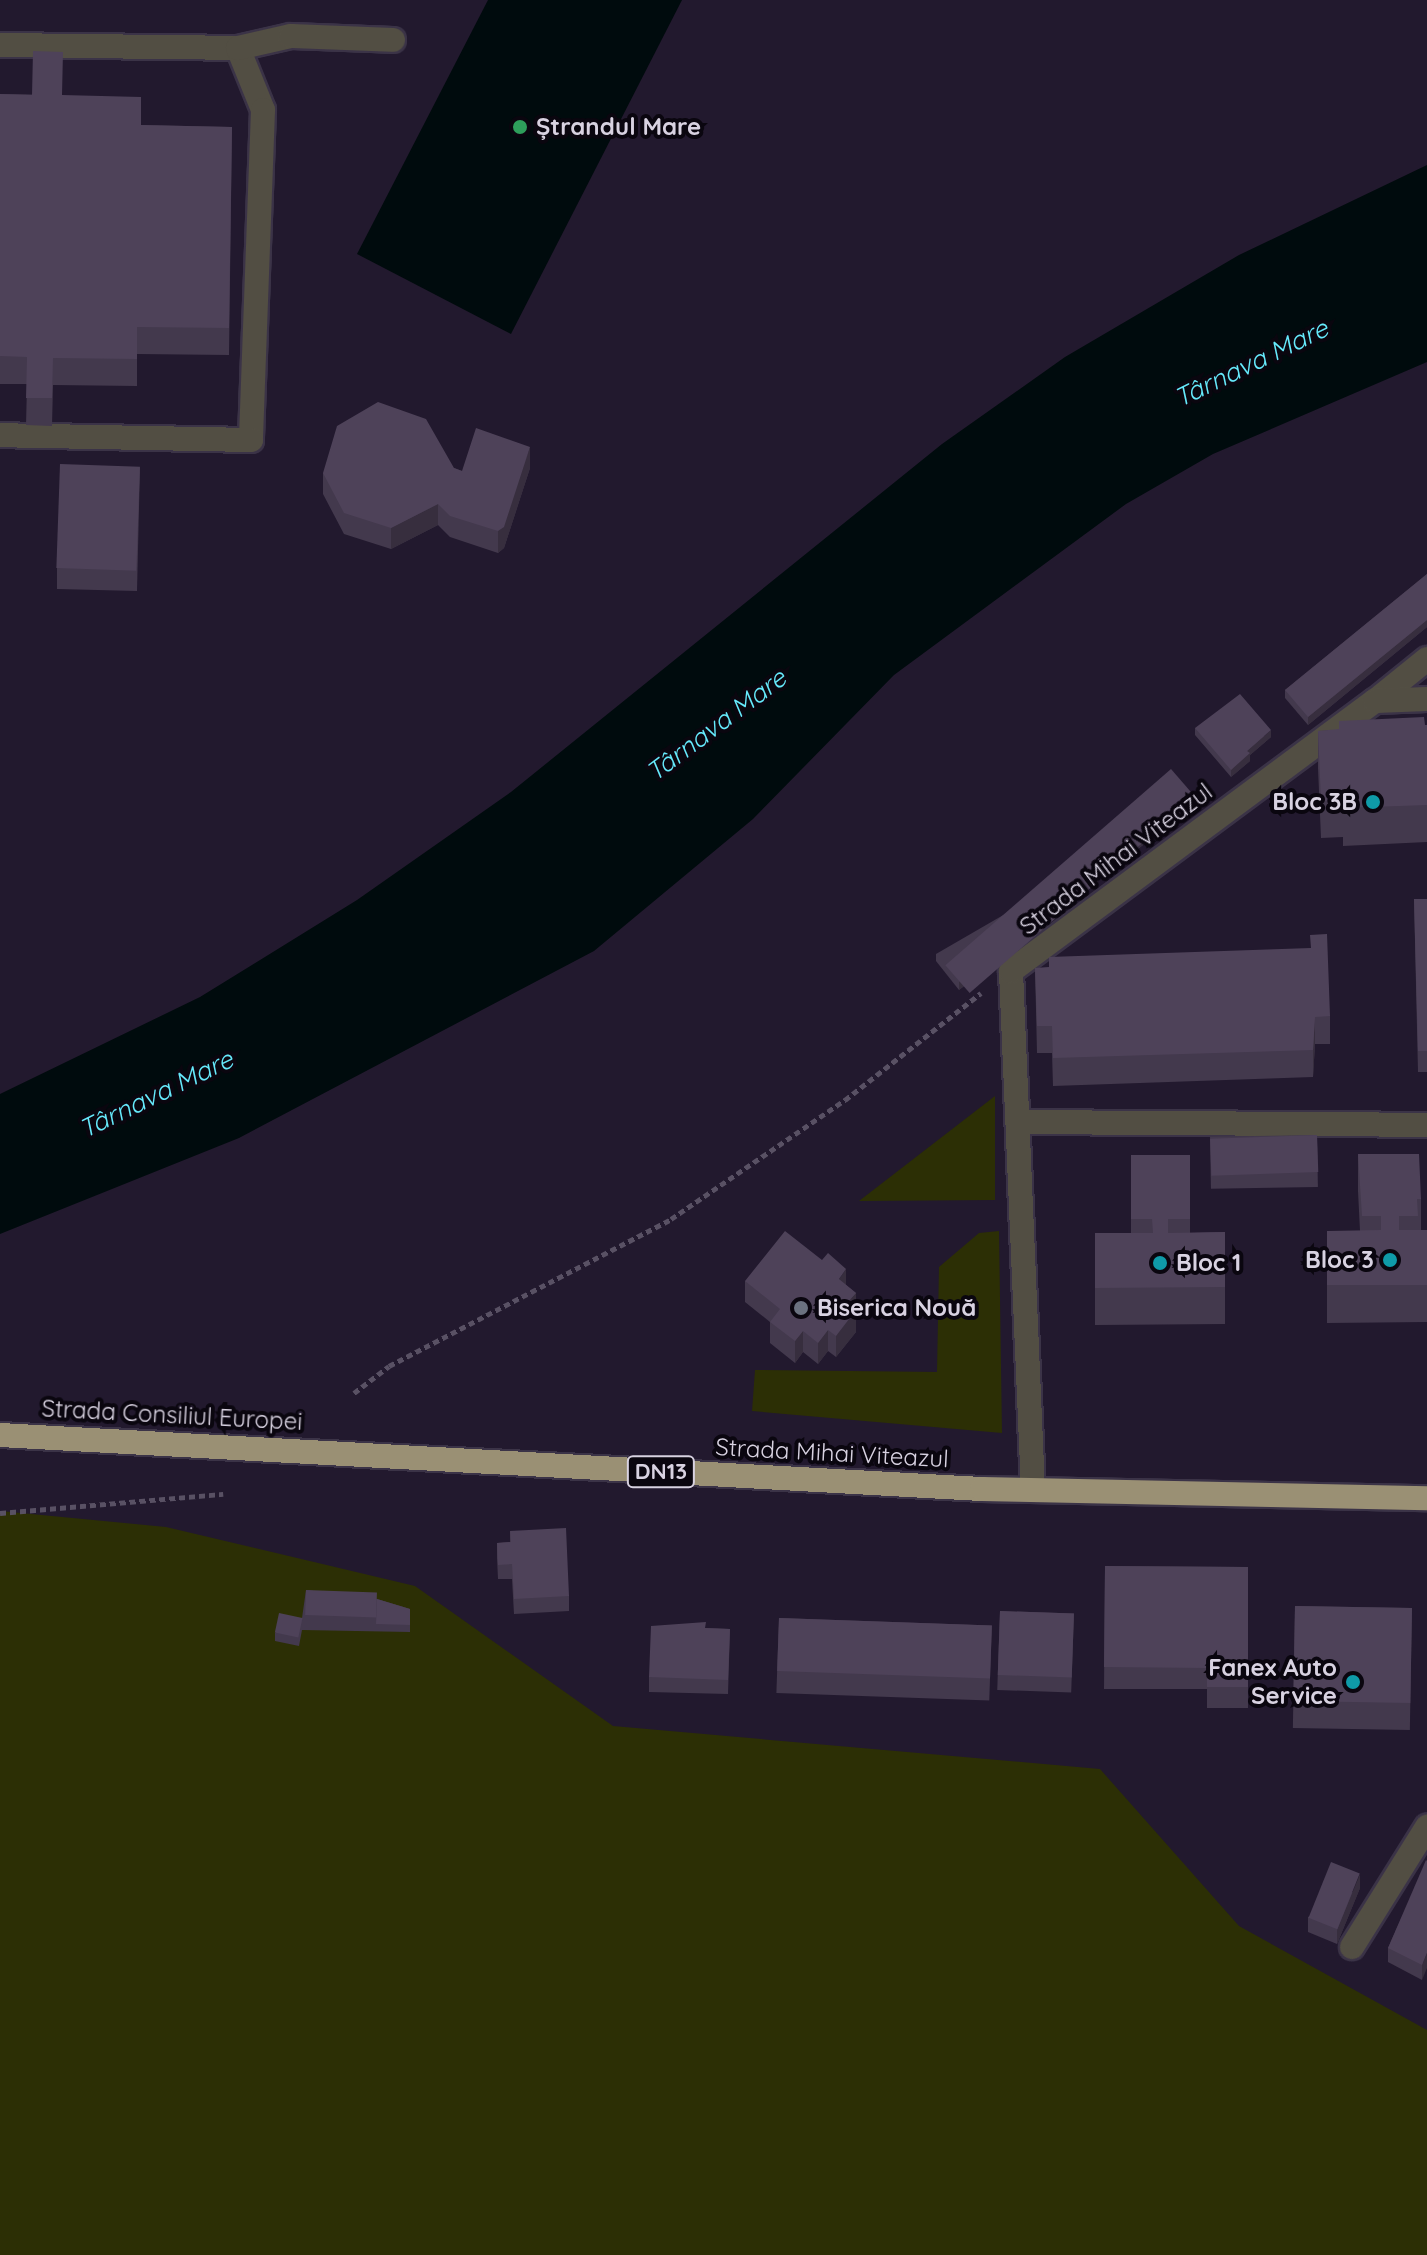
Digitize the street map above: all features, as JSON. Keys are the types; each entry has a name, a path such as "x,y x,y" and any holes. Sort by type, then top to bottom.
{"highway":[{"name":"Strada Consiliul Europei","path":"0,1435 340,1453"},
{"name":"Strada Mihai Viteazul","path":"340,1453 1033,1490 1427,1498"}],"street":[{"path":"0,45 238,48 291,36 393,40"},
{"path":"0,435 251,440 263,110 238,48"},
{"name":"Strada Mihai Viteazul","path":"1011,971 1375,701 1427,659"},
{"path":"1375,701 1427,699"},
{"path":"1011,971 1033,1490"},
{"path":"1019,1122 1427,1125"},
{"path":"1352,1947 1427,1827"}],"path":[{"path":"354,1393 389,1366 671,1219 845,1100 1011,971"},
{"path":"0,1513 223,1494"}],"green space":[{"path":"995,1096 995,1200 859,1201"},
{"path":"999,1231 1002,1433 752,1411 755,1370 937,1372 939,1267 979,1233"},
{"path":"0,1511 166,1527 415,1586 613,1726 1100,1769 1239,1926 1427,2030 1427,2255 0,2255"}],"water":[{"name":"Ștrandul Mare","path":"488,0 682,0 511,334 357,254"},
{"name":"Târnava Mare","path":"1427,165 1427,362 1213,454 1126,504 894,675 753,819 594,951 239,1138 0,1234 0,1094 200,997 357,900 511,792 942,444 1065,357 1239,255"}],"building":[{"path":"33,51 63,52 62,95 141,97 141,125 232,127 229,328 137,327 137,359 53,358 52,398 26,398 27,357 0,356 0,94 32,95"},
{"path":"378,402 426,419 454,468 462,471 476,428 530,447 504,527 498,531 450,516 438,504 391,528 344,513 323,473 337,426"},
{"path":"60,464 140,467 136,571 56,568"},
{"path":"1427,574 1427,620 1308,717 1285,690"},
{"path":"1240,694 1271,730 1231,770 1195,728"},
{"path":"1424,717 1427,725 1427,805 1343,808 1343,800 1321,801 1318,731 1339,729 1339,721"},
{"path":"1171,769 1195,797 970,993 945,965"},
{"path":"1414,899 1427,899 1427,1051 1418,1051"},
{"path":"1327,934 1330,1016 1315,1017 1313,1050 1053,1058 1052,1026 1037,1026 1035,968 1049,967 1049,957 1311,948 1310,935"},
{"path":"1317,1135 1318,1172 1211,1176 1210,1139"},
{"path":"1358,1154 1419,1154 1421,1199 1417,1199 1418,1216 1399,1216 1399,1230 1427,1230 1427,1285 1327,1285 1327,1231 1381,1230 1381,1216 1362,1216"},
{"path":"1131,1155 1190,1155 1190,1219 1168,1219 1168,1233 1225,1232 1225,1287 1095,1288 1095,1233 1153,1233 1152,1219 1131,1219"},
{"name":"Biserica Nouă","path":"785,1231 822,1260 828,1253 846,1269 839,1279 856,1293 847,1303 856,1310 836,1336 828,1330 818,1343 803,1331 795,1341 770,1322 780,1309 745,1281"},
{"path":"566,1528 569,1596 514,1599 512,1564 498,1565 497,1543 511,1542 510,1531"},
{"path":"1105,1566 1248,1567 1248,1687 1207,1687 1207,1668 1104,1667"},
{"path":"306,1590 377,1592 376,1617 305,1615"},
{"path":"377,1599 410,1609 410,1625 376,1624"},
{"name":"Fanex Auto Service","path":"1295,1606 1412,1608 1410,1703 1293,1701"},
{"path":"1000,1611 1074,1614 1072,1678 998,1675"},
{"path":"279,1613 302,1618 298,1638 275,1633"},
{"path":"779,1618 992,1625 990,1678 777,1671"},
{"path":"706,1622 705,1628 730,1629 728,1680 649,1677 651,1626"},
{"path":"1426,1860 1427,1953 1422,1965 1388,1948"},
{"path":"1331,1862 1360,1874 1337,1929 1309,1918"}],"place":[{"name":"Ștrandul Mare","path":"520,127"},
{"name":"Bloc 3B","path":"1373,802"},
{"name":"Bloc 3","path":"1390,1260"},
{"name":"Bloc 1","path":"1160,1263"},
{"name":"Biserica Nouă","path":"801,1308"},
{"name":"Fanex Auto Service","path":"1353,1682"}]}
